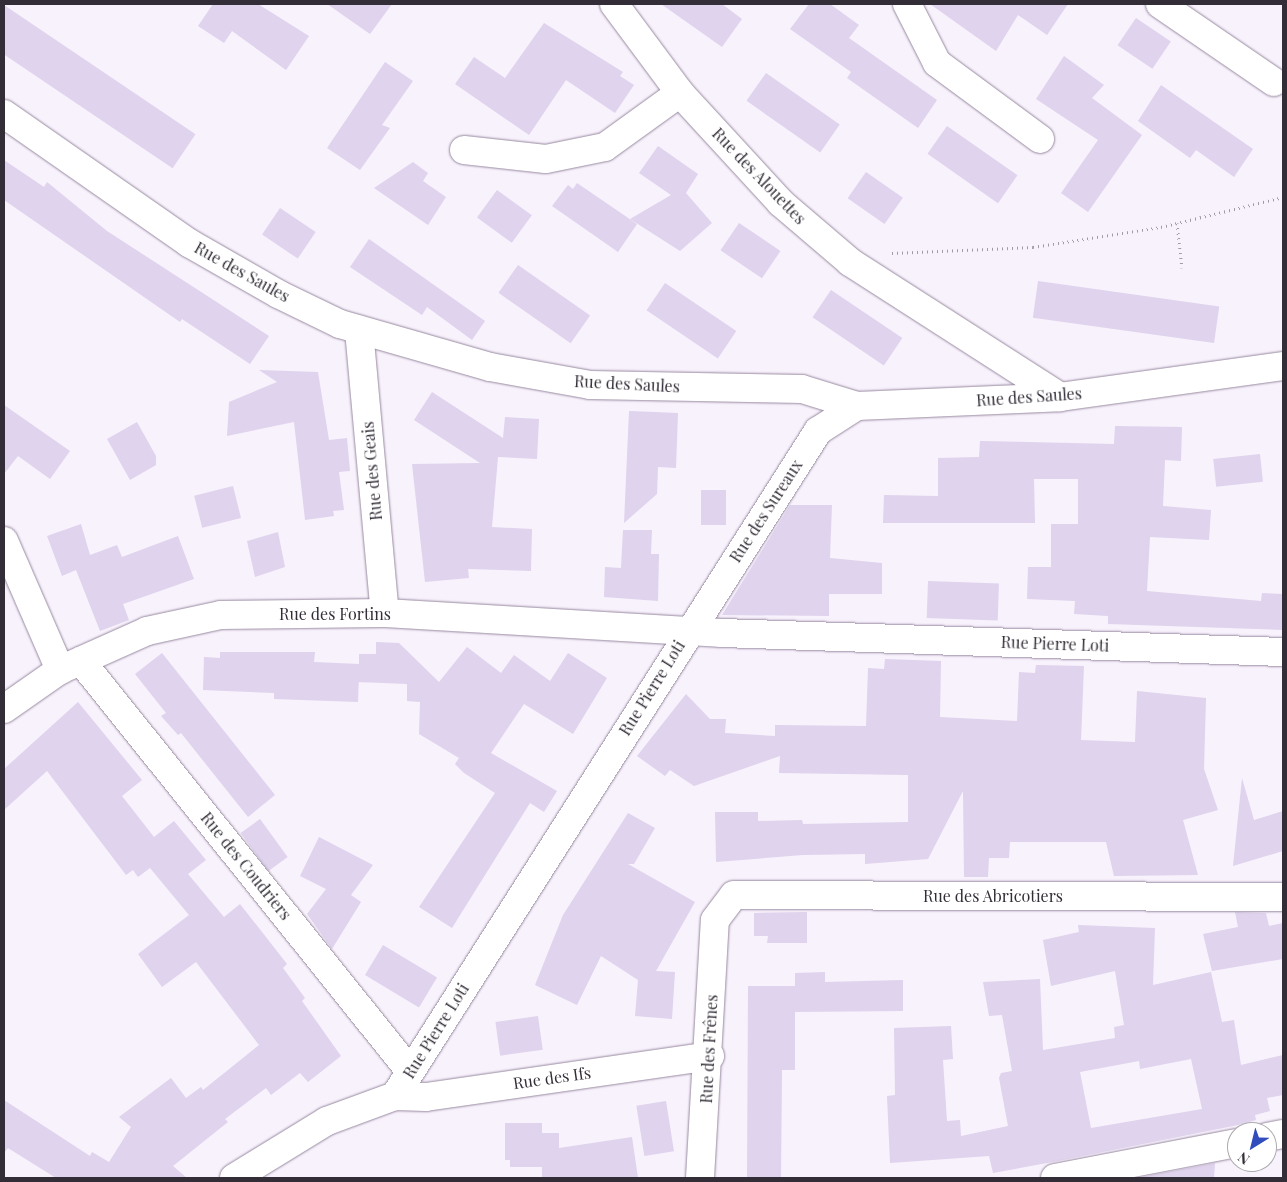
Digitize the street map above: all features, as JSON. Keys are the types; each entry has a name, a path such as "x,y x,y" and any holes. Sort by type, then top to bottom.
{"street":[{"name":"Rue des Alouettes","path":"614,4 680,93 781,203 850,262 1060,397"},
{"path":"907,4 937,63 1040,138"},
{"path":"1160,4 1274,82"},
{"path":"464,150 546,159 605,147 680,93"},
{"name":"Rue des Saules","path":"4,114 189,243 278,294 359,330 490,367 590,385 802,389 857,406 1060,397 1283,366"},
{"name":"Rue des Geais","path":"359,330 384,613"},
{"name":"Rue des Sureaux","path":"688,630 818,432 857,406"},
{"name":"Rue des Coudriers","path":"4,541 70,666 410,1070"},
{"name":"Rue des Fortins","path":"4,709 70,666 147,631 221,615 384,613 688,630"},
{"name":"Rue Pierre Loti","path":"234,1178 327,1121 394,1096 688,630 1283,652"},
{"name":"Rue des Abricotiers","path":"715,920 734,895 1283,897"},
{"name":"Rue des Frênes","path":"700,1178 710,1056 715,920"},
{"name":"Rue des Ifs","path":"394,1096 426,1097 710,1056"},
{"path":"1055,1178 1227,1145"}],"path":[{"path":"890,254 1033,247 1177,223 1283,197"},
{"path":"1177,223 1182,268"}],"building":[{"path":"213,4 258,4 309,36 286,70 232,31 224,43 198,26"},
{"path":"327,4 392,4 370,34"},
{"path":"661,4 722,4 742,19 722,47"},
{"path":"809,4 830,4 859,25 849,38 937,100 918,128 847,78 851,72 790,29"},
{"path":"930,4 1068,4 1047,35 1018,15 996,51"},
{"path":"4,5 196,134 173,168 4,54"},
{"path":"1136,18 1171,41 1152,69 1118,45"},
{"path":"544,23 623,72 620,76 634,85 615,113 566,80 529,135 455,84 474,57 505,78"},
{"path":"1064,56 1104,85 1092,98 1142,135 1088,212 1061,193 1098,140 1036,99"},
{"path":"385,62 413,81 382,125 390,128 360,170 327,148"},
{"path":"766,73 840,125 820,152 746,101"},
{"path":"1161,85 1253,149 1234,177 1196,150 1190,158 1138,121"},
{"path":"947,126 1017,175 998,203 927,154"},
{"path":"658,146 698,174 686,193 712,223 680,251 630,219 671,195 639,173"},
{"path":"4,160 44,187 47,182 107,231 269,336 250,364 182,319 180,322 4,200"},
{"path":"413,162 428,173 423,181 446,197 428,225 374,188"},
{"path":"866,172 903,198 885,224 848,198"},
{"path":"577,183 637,224 618,252 552,206 568,185 573,189"},
{"path":"497,190 532,215 512,243 477,218"},
{"path":"280,208 316,232 298,259 262,235"},
{"path":"739,223 780,251 762,278 721,250"},
{"path":"369,239 485,321 472,340 427,307 422,315 350,267"},
{"path":"518,265 590,315 571,343 498,293"},
{"path":"1038,281 1219,306 1214,343 1033,318"},
{"path":"665,283 736,331 718,358 647,310"},
{"path":"831,290 902,338 884,365 813,317"},
{"path":"259,370 318,372 329,440 347,438 350,471 339,472 344,510 333,511 334,516 305,520 294,422 227,436 229,402 277,382"},
{"path":"432,392 503,438 505,417 539,419 537,459 498,457 492,527 532,529 531,571 468,569 469,578 425,582 412,464 480,463 414,420"},
{"path":"4,405 70,451 50,479 18,456 4,474"},
{"path":"629,411 678,413 676,468 658,467 657,494 624,523"},
{"path":"137,422 156,456 156,465 130,480 107,439"},
{"path":"1115,426 1182,427 1181,461 1165,460 1163,506 1211,510 1209,540 1150,537 1147,591 1261,601 1262,593 1283,594 1283,630 1108,624 1108,616 1074,614 1075,601 1027,599 1028,567 1051,567 1051,524 1078,524 1078,479 1034,479 1035,523 883,523 884,495 938,496 938,458 979,457 980,441 1114,444"},
{"path":"1260,454 1263,482 1216,487 1213,459"},
{"path":"233,486 241,518 202,528 194,496"},
{"path":"701,490 726,490 726,525 701,525"},
{"path":"790,505 832,505 830,558 882,563 882,594 829,594 829,616 722,615"},
{"path":"81,524 90,555 117,545 122,557 178,536 194,579 123,604 129,620 100,631 76,570 62,576 47,536"},
{"path":"623,530 652,530 651,554 659,554 658,601 604,597 605,567 621,568"},
{"path":"278,532 285,567 255,577 247,541"},
{"path":"928,581 999,583 998,620 927,618"},
{"path":"376,642 399,643 439,682 467,647 501,673 514,655 550,681 568,653 607,678 573,734 524,704 491,753 557,791 544,812 530,803 452,928 419,907 495,793 464,773 455,764 459,758 419,734 420,702 407,701 407,684 359,682 358,702 274,699 274,693 203,690 204,657 220,658 220,652 315,652 314,662 359,664 359,654 376,654"},
{"path":"162,653 275,795 248,817 181,733 178,735 161,716 166,713 135,674"},
{"path":"885,659 941,661 940,717 1017,721 1019,672 1035,673 1036,665 1084,666 1081,740 1135,742 1137,691 1206,698 1204,769 1218,810 1183,820 1198,875 1114,876 1106,842 1010,842 1009,858 989,858 988,877 964,877 963,791 928,859 865,864 865,854 803,855 716,862 715,812 758,812 758,821 802,820 803,824 908,822 908,775 779,773 780,756 694,786 670,770 665,776 637,756 686,694 710,719 726,719 725,733 775,736 775,725 866,726 868,668 884,669"},
{"path":"78,702 142,780 122,796 154,837 174,821 206,860 188,874 224,917 240,904 287,964 283,968 305,998 302,1001 341,1056 308,1082 300,1073 271,1095 266,1088 225,1119 228,1122 173,1166 187,1178 56,1178 8,1148 4,1153 4,1100 90,1156 92,1152 109,1162 131,1127 119,1117 171,1078 186,1098 201,1087 203,1090 259,1045 196,962 162,987 138,954 189,915 150,868 138,877 133,870 126,875 47,771 4,810 4,769"},
{"path":"1242,778 1254,820 1283,811 1283,851 1233,866"},
{"path":"628,813 655,828 634,864 628,864 695,902 656,971 675,972 672,1019 635,1016 638,980 601,956 577,1005 535,985 563,915"},
{"path":"260,819 288,857 268,871 241,833"},
{"path":"319,837 373,865 351,895 361,902 332,949 307,914 326,889 300,876"},
{"path":"807,912 807,943 767,943 768,936 754,936 754,913"},
{"path":"1235,912 1266,913 1269,926 1283,923 1283,959 1212,971 1203,934 1238,927"},
{"path":"1078,925 1155,928 1153,985 1211,972 1222,1022 1234,1020 1241,1065 1283,1055 1283,1095 1267,1098 1270,1111 1255,1115 1256,1120 1250,1122 1227,1122 1227,1127 993,1173 989,1156 890,1163 887,1096 895,1095 894,1028 951,1026 953,1059 943,1060 947,1121 960,1120 961,1136 1008,1126 999,1078 1001,1073 1012,1071 1002,1015 989,1016 983,982 1040,979 1043,1050 1115,1038 1114,1027 1124,1025 1115,971 1051,986 1043,940 1079,932","holes":["1191,1059 1202,1109 1091,1128 1080,1072 1139,1061 1140,1069"]},
{"path":"383,945 437,977 419,1007 365,975"},
{"path":"825,972 825,982 903,980 903,1011 795,1012 795,1070 782,1070 781,1178 747,1178 748,986 795,986 795,973"},
{"path":"538,1016 543,1050 500,1056 495,1022"},
{"path":"666,1101 674,1151 644,1156 636,1106"},
{"path":"505,1123 542,1123 542,1133 559,1133 559,1148 632,1137 638,1178 542,1177 542,1167 510,1167 510,1160 505,1160"},
{"path":"1215,1163 1214,1178 1136,1178"}]}
